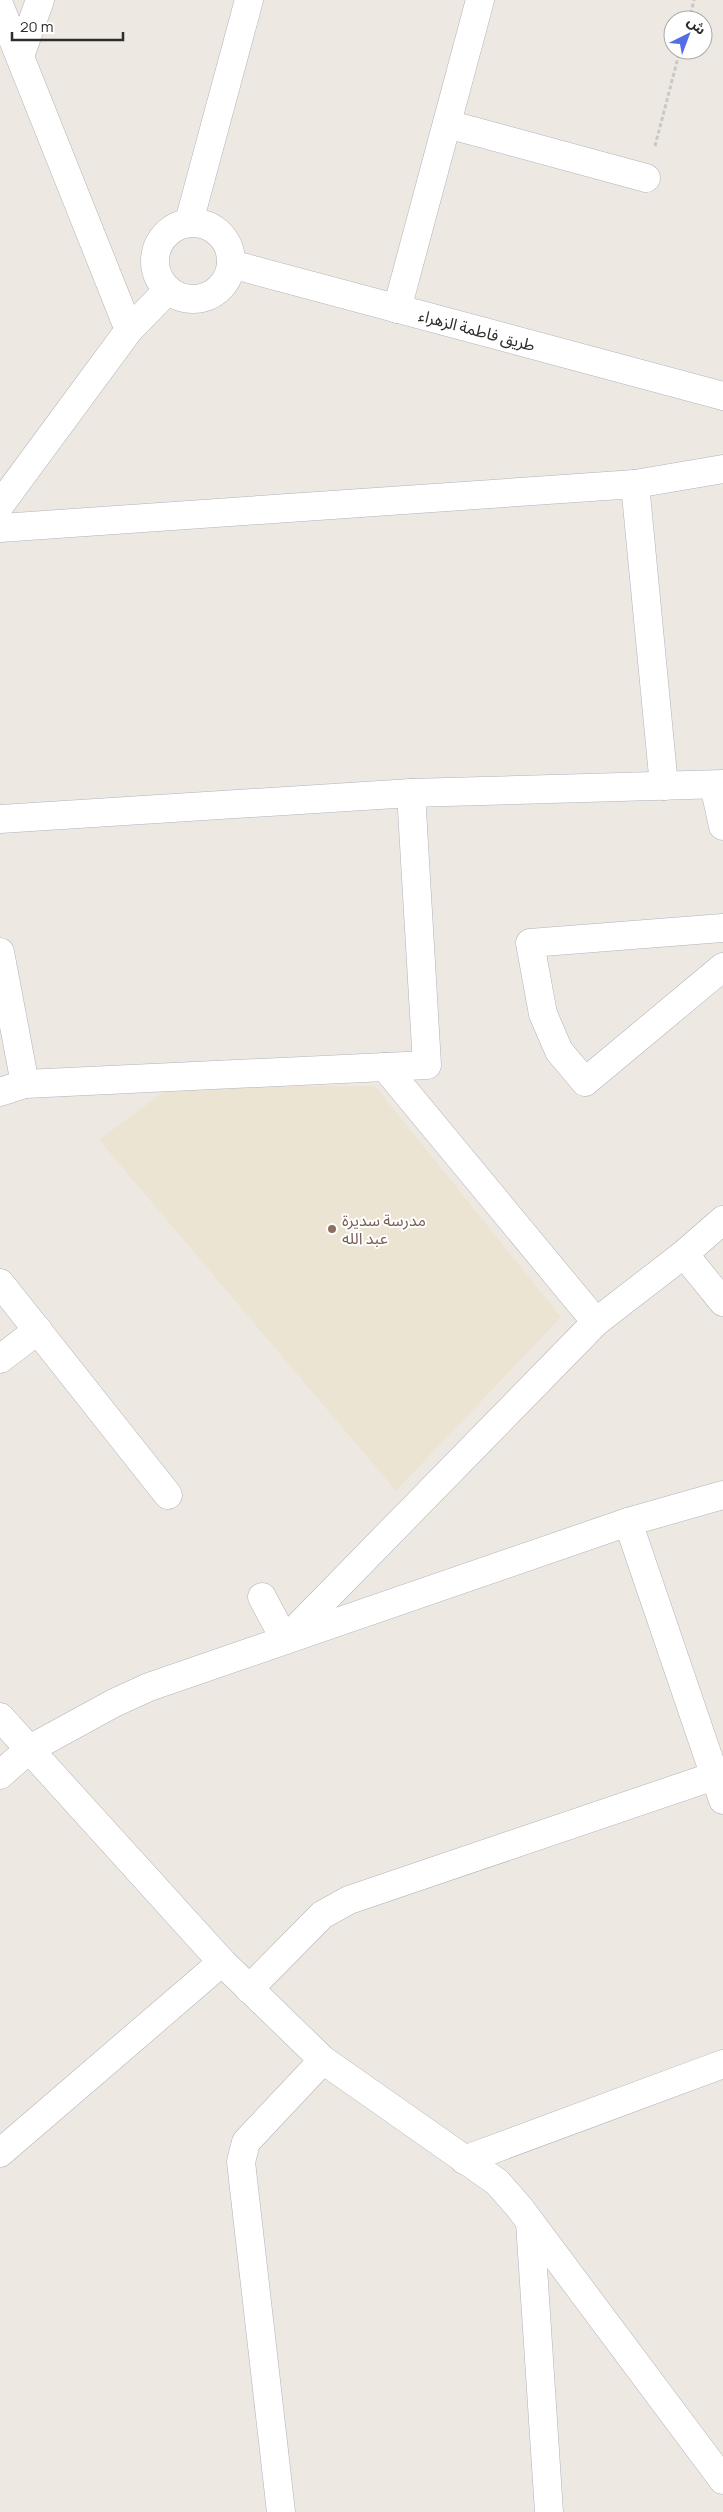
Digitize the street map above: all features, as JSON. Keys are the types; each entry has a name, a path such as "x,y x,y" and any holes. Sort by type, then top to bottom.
{"street":[{"path":"20,56 40,0"},
{"path":"188,222 249,0"},
{"path":"397,309 480,0"},
{"path":"0,7 129,330"},
{"path":"447,124 646,178"},
{"path":"188,222 202,224 215,230 224,239 230,251 231,264 227,279 219,290 207,297 195,300 179,297 168,290 159,280 155,267 158,245 165,234 188,222"},
{"name":"طريق فاطمة الزهراء","path":"231,264 723,396"},
{"path":"0,505 129,330 168,290"},
{"path":"0,528 635,484 723,469"},
{"path":"635,484 664,786"},
{"path":"0,819 411,794 719,784 723,826"},
{"path":"0,952 12,1088 428,1064 411,794"},
{"path":"723,928 530,943 543,1014 559,1051 585,1082 723,967"},
{"path":"385,1067 596,1322"},
{"path":"285,1640 596,1322 684,1254 723,1220"},
{"path":"684,1254 723,1302"},
{"path":"0,1283 168,1495"},
{"path":"0,1359 38,1330"},
{"path":"0,1775 28,1750 114,1703 148,1687 628,1522 723,1495"},
{"path":"249,1989 322,1915 349,1900 720,1783 628,1522"},
{"path":"262,1597 285,1640"},
{"path":"0,1717 222,1962 323,2060 497,2182 530,2222 723,2480"},
{"path":"0,2153 222,1962"},
{"path":"281,2512 241,2162 246,2142 323,2060"},
{"path":"464,2160 723,2064"},
{"path":"530,2222 549,2512"}],"path":[{"path":"646,178 677,60"}],"shaded area":[{"name":"مدرسة سديرة عبد الله","path":"375,1086 561,1317 396,1491 99,1140 170,1087"}],"place":[{"name":"مدرسة سديرة عبد الله","path":"332,1229"}]}
